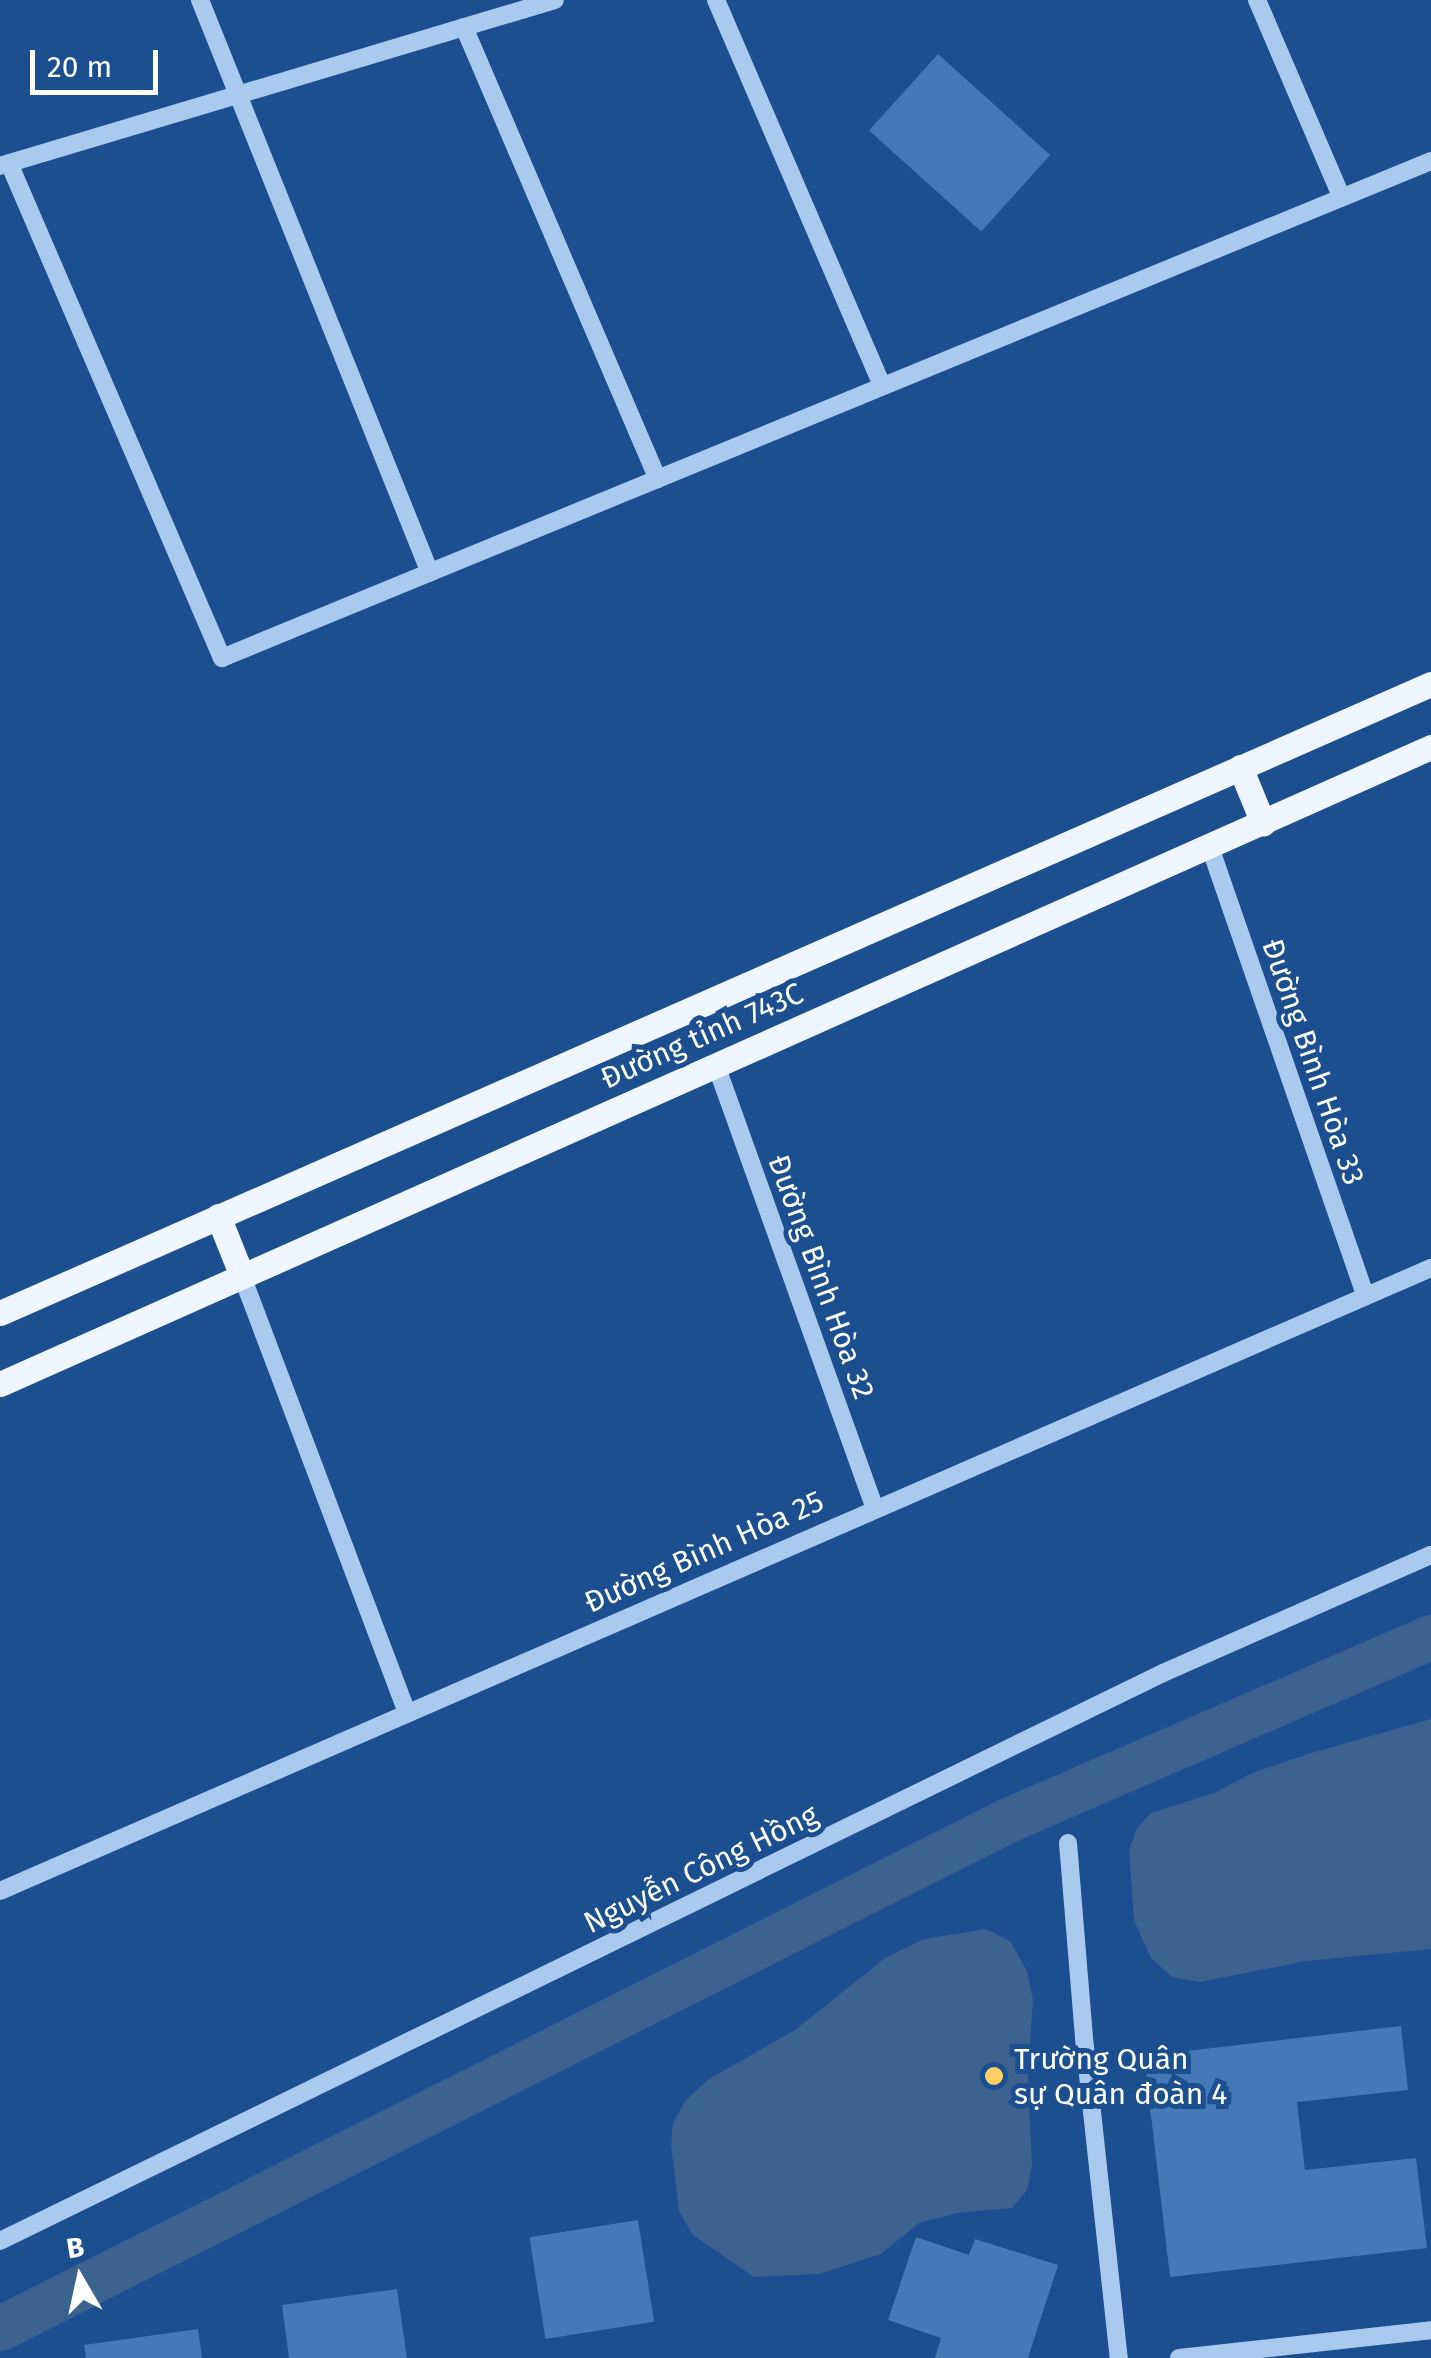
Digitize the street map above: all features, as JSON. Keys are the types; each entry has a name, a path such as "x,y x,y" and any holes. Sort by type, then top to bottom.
{"main road":[{"name":"Đường tỉnh 743C","path":"0,1313 1431,684"},
{"name":"Đường tỉnh 743C","path":"0,1384 1431,747"},
{"path":"1240,767 1263,823"},
{"path":"218,1216 242,1276"}],"street":[{"path":"200,0 430,573"},
{"path":"555,0 5,165 222,658 1431,161"},
{"path":"716,0 882,386"},
{"path":"1257,0 1342,198"},
{"path":"464,27 658,478"},
{"name":"Đường Bình Hòa 33","path":"1210,847 1364,1295"},
{"name":"Đường Bình Hòa 32","path":"716,1065 874,1508"},
{"name":"Đường Bình Hòa 25","path":"0,1891 1431,1268"},
{"path":"242,1276 407,1712"},
{"name":"Nguyễn Công Hồng","path":"0,2241 1164,1672 1431,1556"},
{"path":"1068,1843 1084,2038 1119,2358"},
{"path":"1179,2358 1431,2330"}],"water":[{"path":"1431,1719 1431,1949 1306,1961 1200,1982 1172,1977 1151,1958 1134,1921 1129,1850 1137,1828 1151,1813 1214,1793 1252,1773 1308,1754"},
{"path":"986,1929 1010,1941 1027,1971 1033,2000 1028,2076 1032,2166 1027,2190 1012,2208 957,2213 919,2223 881,2254 819,2274 754,2277 693,2235 679,2211 671,2144 673,2122 686,2100 709,2079 795,2030 885,1958 924,1939"}],"building":[{"path":"938,54 1050,155 981,232 869,131"},
{"path":"1401,2026 1408,2090 1297,2102 1305,2170 1416,2158 1427,2248 1170,2277 1144,2056"},
{"path":"638,2220 654,2322 545,2339 529,2237"},
{"path":"916,2237 969,2255 975,2239 1058,2265 1028,2358 935,2358 941,2338 888,2320"},
{"path":"397,2289 407,2358 289,2358 282,2305"},
{"path":"198,2329 202,2358 86,2358 84,2345"}],"waterway":[{"path":"0,2328 1010,1819 1431,1637"}],"place":[{"name":"Trường Quân sự Quân đoàn 4","path":"994,2076"}]}
